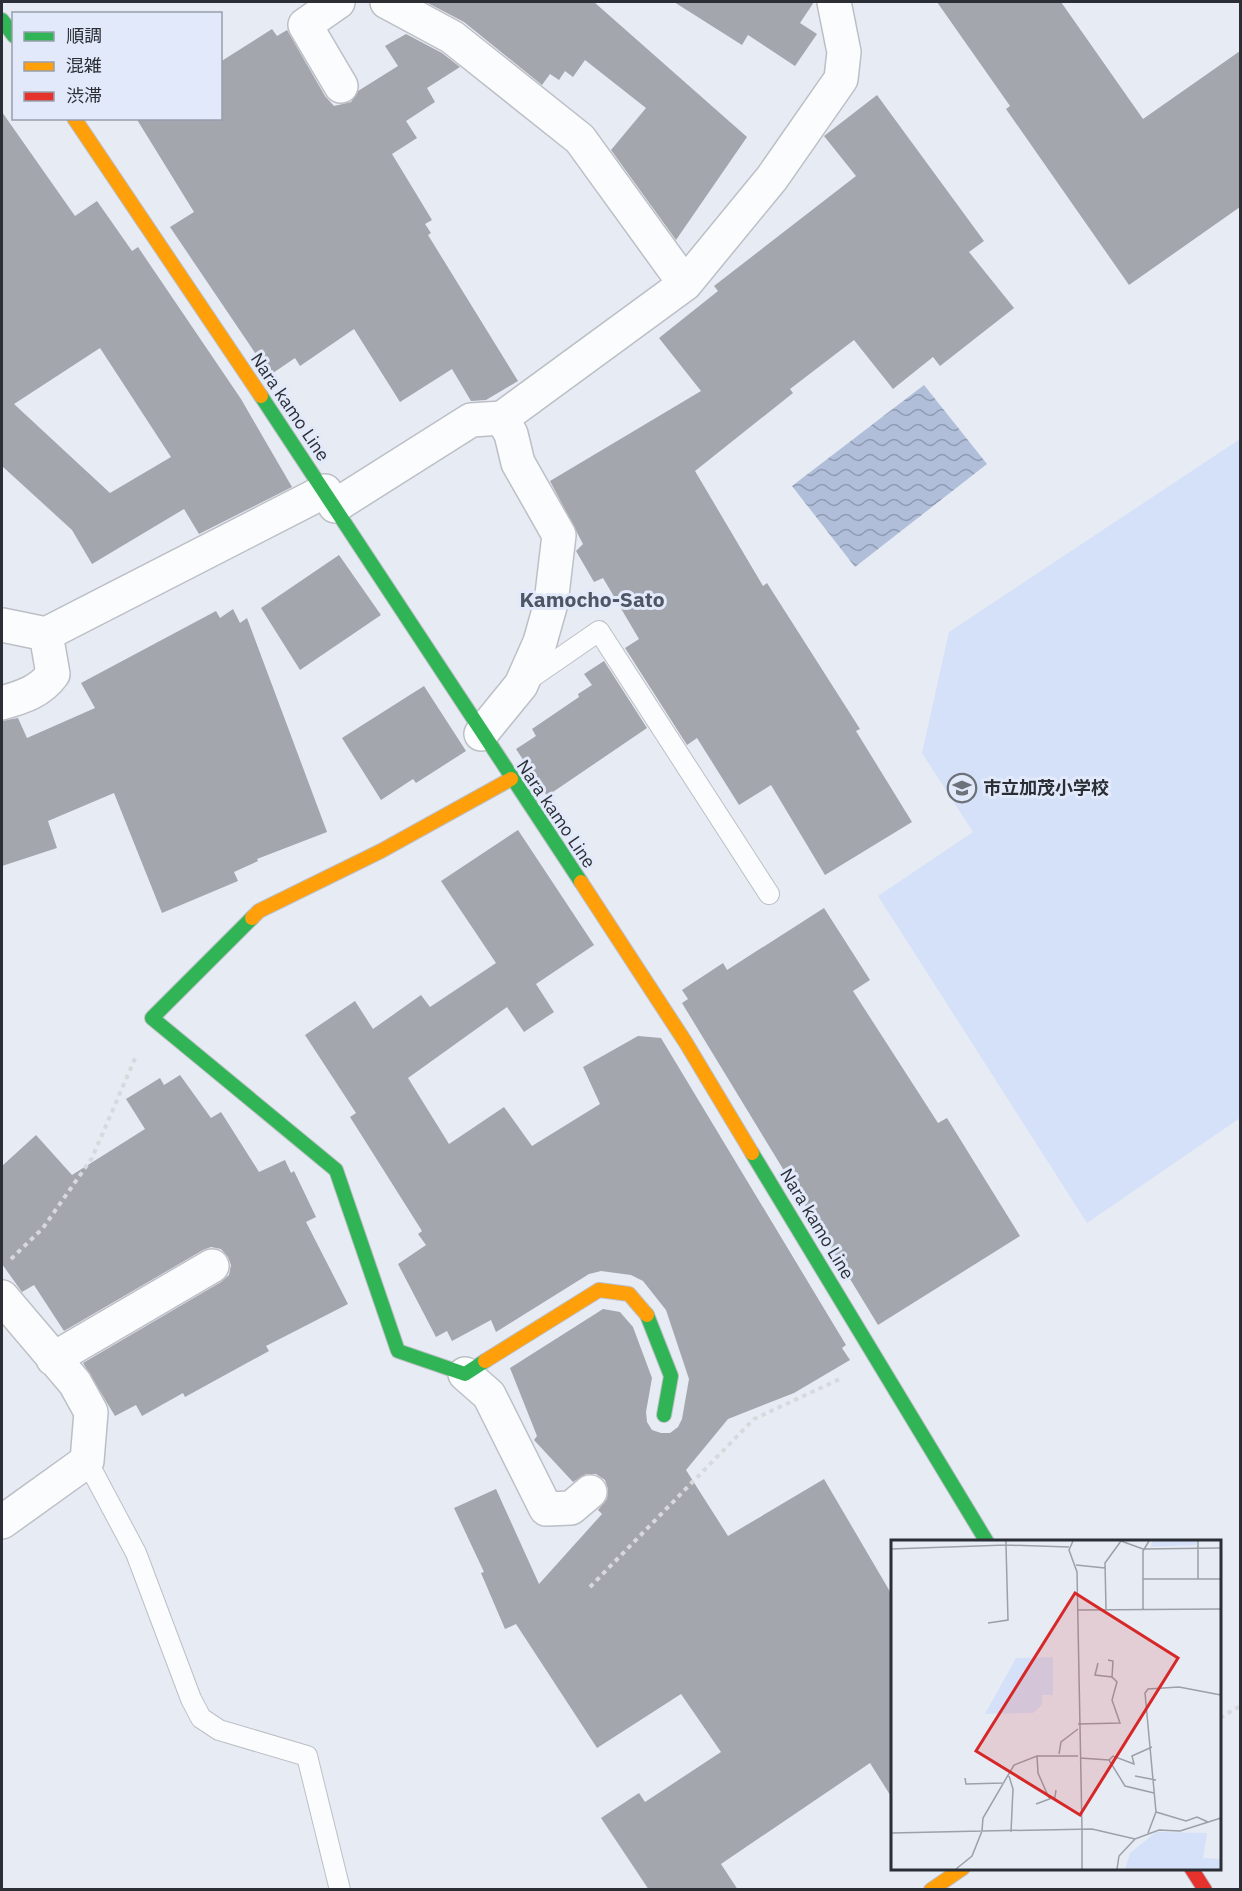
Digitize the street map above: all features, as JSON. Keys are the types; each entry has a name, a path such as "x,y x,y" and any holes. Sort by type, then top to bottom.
{"main road":[{"path":"2,20 12,33"},
{"name":"Nara kamo Line","path":"75,120 330,499 481,734 686,1043 986,1540"},
{"path":"511,779 381,851 259,910 152,1018 336,1170 398,1351 465,1374 598,1290 629,1294 649,1317 671,1376 664,1415"},
{"path":"931,1890 961,1870"},
{"path":"1192,1870 1205,1890"}],"street":[{"path":"338,2 305,25 341,86"},
{"path":"387,2 452,37 580,139 685,284"},
{"path":"2,625 46,634 330,499 471,420 502,418 685,284 772,178 841,79 844,51 834,2"},
{"path":"481,734 520,685 540,642 551,603 559,535 518,462 511,434 502,418"},
{"path":"2,703 29,695 48,682 53,674 46,634"},
{"path":"53,1359 212,1266"},
{"path":"2,1297 75,1383 91,1412 87,1461 2,1522"},
{"path":"465,1374 489,1395 546,1509 571,1508 590,1492"}],"lane":[{"path":"520,685 599,631 769,894"},
{"path":"87,1461 136,1553 191,1699 201,1718 219,1730 307,1756 340,1890"}],"path":[{"path":"10,1260 43,1228 92,1158 152,1018"},
{"path":"590,1587 754,1419 878,1361"},
{"path":"1221,1717 1240,1706"}],"shaded area":[{"path":"1240,439 1240,1118 1087,1223 878,896 973,832 922,753 949,632"}],"water":[{"path":"924,385 987,464 855,567 792,486"}],"building":[{"path":"426,2 594,2 747,137 676,240 611,150 646,108 585,60 573,77 565,71 559,80 550,74 542,85 464,22"},
{"path":"674,2 814,2 800,23 817,34 795,66 748,35 742,45"},
{"path":"937,2 1061,2 1143,119 1240,51 1240,207 1129,285 1006,109 1010,106"},
{"path":"272,29 277,36 287,30 325,96 334,106 351,102 358,91 398,66 385,46 406,34 442,53 460,67 427,88 435,102 406,121 417,138 392,154 432,220 425,224 431,233 428,235 518,381 486,400 471,401 452,369 400,402 354,329 300,366 295,358 270,375 170,227 194,212 137,120 222,120 222,61"},
{"path":"877,95 984,241 969,252 1014,308 940,366 933,357 893,389 854,340 790,389 793,393 695,471 763,586 767,583 860,729 856,731 912,822 825,875 771,785 739,805 697,738 687,745 625,648 639,639 603,578 594,582 576,551 583,544 550,481 701,391 659,338 718,291 714,286 856,176 824,136"},
{"path":"2,112 75,216 97,201 132,251 138,247 241,399 292,487 199,534 184,509 92,564 72,530 2,466","holes":["100,348 171,457 110,493 14,404"]},
{"path":"339,555 381,615 300,670 261,608"},
{"path":"233,609 240,623 247,618 327,832 257,859 258,861 234,872 238,881 162,913 114,793 48,821 57,848 2,866 2,721 18,718 27,738 95,708 81,683 216,611 220,618"},
{"path":"604,661 647,728 547,796 516,749 536,736 532,729 579,697 578,694 592,685 584,674"},
{"path":"424,686 466,751 416,783 413,779 381,800 342,738"},
{"path":"518,830 594,945 536,984 554,1012 524,1032 507,1007 408,1078 449,1144 504,1107 532,1146 600,1104 583,1067 638,1036 661,1038 846,1345 842,1348 850,1360 794,1393 728,1419 686,1470 728,1536 824,1479 891,1593 891,1796 870,1763 721,1864 738,1890 649,1890 601,1818 639,1793 645,1802 721,1752 681,1694 597,1748 516,1624 505,1629 481,1573 484,1572 454,1508 496,1489 539,1584 602,1514 598,1510 607,1499 608,1489 605,1480 596,1474 586,1474 573,1482 534,1440 537,1436 510,1368 603,1309 620,1312 633,1327 652,1378 646,1412 647,1422 652,1430 670,1433 678,1427 682,1419 689,1379 666,1310 643,1281 631,1275 601,1271 589,1274 496,1332 491,1320 452,1341 447,1331 436,1337 398,1264 426,1245 418,1234 422,1231 350,1117 356,1113 305,1035 355,1001 373,1029 421,995 430,1007 496,963 441,881"},
{"path":"824,908 870,980 853,991 938,1123 947,1118 1020,1236 878,1325 682,1003 688,999 682,990 723,963 727,970"},
{"path":"180,1075 211,1118 221,1112 259,1172 285,1160 291,1173 294,1171 316,1217 306,1222 348,1304 266,1346 269,1351 185,1397 183,1393 142,1416 136,1405 115,1416 83,1363 221,1282 229,1275 231,1265 228,1257 221,1249 211,1247 203,1250 64,1331 34,1285 22,1292 2,1264 2,1166 36,1135 72,1175 145,1129 126,1099 160,1078 164,1085"}],"traffic: fast":[{"path":"2,20 12,33"},
{"path":"261,396 581,882"},
{"path":"252,918 152,1018 336,1170 398,1351 465,1374 485,1361"},
{"path":"752,1153 986,1540"},
{"path":"647,1315 671,1376 664,1415"}],"traffic: slow":[{"path":"75,120 261,396"},
{"path":"252,918 259,911 381,851 511,779"},
{"path":"581,882 686,1043 752,1153"},
{"path":"485,1361 599,1290 629,1294 647,1315"},
{"path":"931,1890 960,1870"}],"traffic: jam":[{"path":"1192,1870 1205,1890"}],"place":[{"name":"市立加茂小学校","path":"962,788"}],"district":[{"name":"Kamocho-Sato","path":"592,600"}]}
